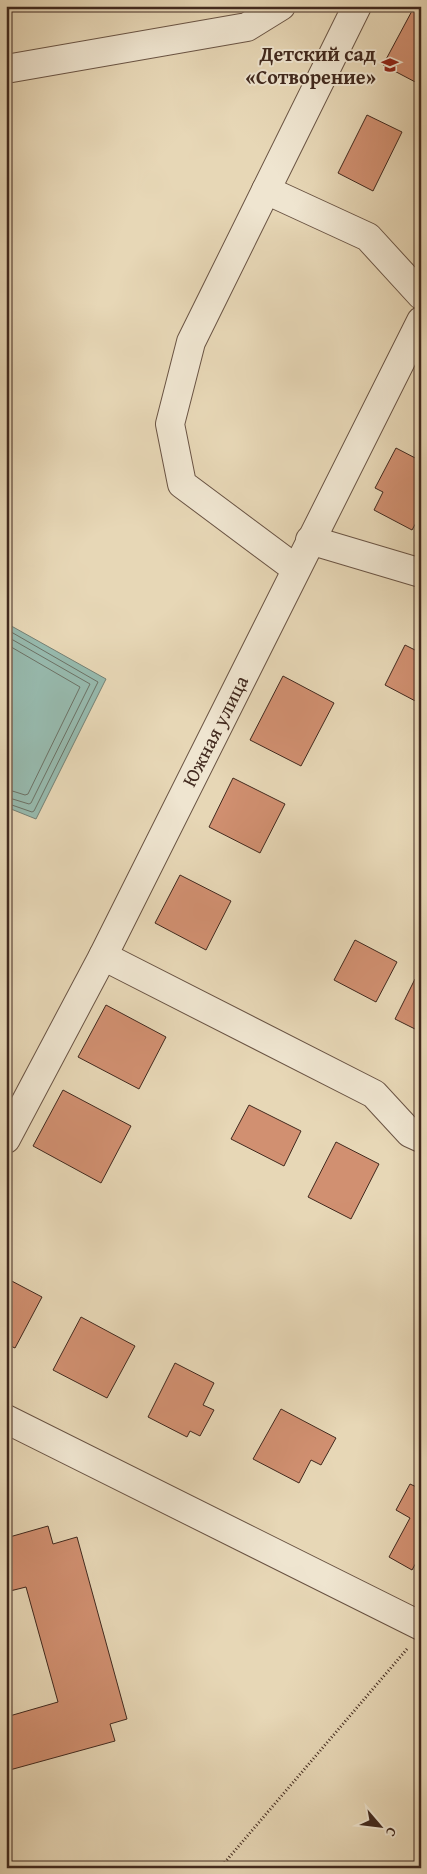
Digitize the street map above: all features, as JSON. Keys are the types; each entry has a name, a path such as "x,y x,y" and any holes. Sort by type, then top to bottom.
{"street":[{"path":"6,69 247,27 281,6"},
{"path":"296,569 182,484 170,424 191,342 357,6"},
{"path":"266,190 368,237 421,295"},
{"name":"Южная улица","path":"6,1139 103,956 421,321"},
{"path":"310,540 421,574"},
{"path":"103,956 374,1094 410,1132 421,1138"},
{"path":"6,1419 414,1637"}],"path":[{"path":"220,1868 414,1637"}],"water":[{"path":"6,623 106,679 36,819 6,807"}],"building":[{"path":"413,9 421,13 421,85 383,65"},
{"path":"367,115 402,132 373,191 338,173"},
{"path":"396,448 421,461 421,514 412,530 374,510 383,492 375,488"},
{"path":"405,645 421,653 421,704 385,685"},
{"path":"283,676 334,703 301,766 250,740"},
{"path":"233,778 285,804 260,853 209,827"},
{"path":"180,875 231,901 206,950 155,923"},
{"path":"355,940 397,962 376,1002 334,980"},
{"path":"415,979 421,982 421,1032 395,1019"},
{"path":"106,1005 166,1037 139,1089 78,1057"},
{"path":"63,1090 131,1126 101,1183 33,1146"},
{"path":"249,1105 301,1131 284,1166 231,1139"},
{"path":"336,1142 379,1164 351,1219 308,1197"},
{"path":"6,1278 42,1297 15,1348 6,1344"},
{"path":"81,1317 135,1346 107,1398 53,1370"},
{"path":"175,1363 214,1383 203,1405 214,1410 200,1436 190,1431 187,1437 148,1417"},
{"path":"281,1409 336,1438 321,1465 311,1460 299,1483 253,1459"},
{"path":"410,1484 421,1489 421,1554 412,1570 389,1557 410,1518 396,1510"},
{"path":"48,1526 53,1544 77,1537 127,1719 110,1724 115,1741 6,1771 6,1717 58,1702 26,1587 6,1592 6,1538"}],"place":[{"name":"Детский сад «Сотворение»","path":"390,65"}]}
